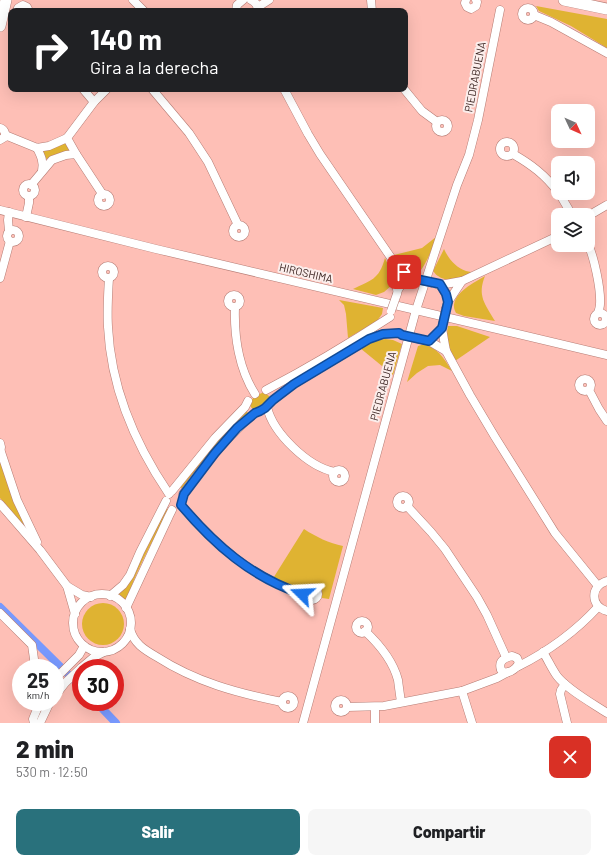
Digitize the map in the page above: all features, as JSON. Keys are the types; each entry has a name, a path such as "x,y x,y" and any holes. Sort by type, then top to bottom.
{"street":[{"path":"0,26 6,0"},
{"path":"133,0 141,8"},
{"path":"236,8 237,5 243,0"},
{"path":"251,0 256,3 258,8"},
{"path":"259,8 269,0"},
{"path":"466,0 466,7 471,9 476,6 476,0"},
{"path":"564,0 607,9"},
{"path":"19,8 23,5 28,8"},
{"name":"PIEDRABUENA","path":"303,723 416,310 457,185 469,155 478,120 500,10"},
{"path":"534,15 607,54"},
{"path":"86,92 94,102"},
{"path":"0,128 4,130 3,138 37,148 49,146 67,138 94,102 104,92"},
{"path":"155,92 189,133 204,155 238,225"},
{"path":"286,92 320,154 394,262 404,272 415,279 437,284 462,280 551,239"},
{"path":"406,92 422,111 437,122"},
{"path":"67,138 103,195"},
{"path":"37,148 42,161 42,171"},
{"path":"26,217 29,196 24,194 23,188 27,185 31,185 52,160 66,155 76,154"},
{"path":"513,154 538,170 551,183"},
{"path":"595,212 607,205"},
{"name":"HIROSHIMA","path":"0,210 156,249 607,355"},
{"path":"0,278 10,241 7,236 10,231 8,220 9,212"},
{"path":"591,252 600,293 598,313"},
{"path":"394,262 397,277 397,292"},
{"path":"109,278 108,326 111,357 118,389 129,422 150,465 169,495 168,508 172,510"},
{"path":"400,334 393,328 390,314 397,292 401,285 415,279"},
{"path":"447,305 462,280"},
{"path":"437,284 446,294 447,305 443,326 446,351 495,437 555,533 598,586"},
{"path":"235,307 235,327 240,357 246,377 255,394"},
{"path":"110,596 123,585 130,575 169,495 215,438 241,411 248,401 258,392 266,390 368,331 390,314"},
{"path":"429,341 443,326"},
{"path":"126,608 168,516 172,510 181,505 184,494 215,453 237,428 255,413 267,407 273,400 294,384 369,339 383,334 400,334 429,341 446,351"},
{"path":"266,390 273,394 273,400"},
{"path":"589,390 607,421"},
{"path":"248,401 248,409 250,412 255,413"},
{"path":"267,407 278,430 298,451 319,468 334,472"},
{"path":"0,450 18,500 40,550"},
{"path":"169,495 176,490 184,494"},
{"path":"0,504 40,550 67,586 75,614"},
{"path":"181,505 224,550 279,586 307,596"},
{"path":"407,506 445,549 477,597 509,656 517,658 519,663 517,668"},
{"path":"607,582 598,586 595,590 594,599 598,607 607,611"},
{"path":"67,586 82,595 91,597"},
{"path":"97,595 110,596 117,598 126,608 131,619 130,630 122,644 113,650 97,652 90,650 78,639 74,630 73,621 76,611 85,599 97,595"},
{"path":"347,707 375,707 462,691 497,678 511,672 554,646 590,616 598,607"},
{"path":"0,613 32,645 34,659"},
{"path":"130,630 138,645 171,666 206,682 251,696 282,702"},
{"path":"366,631 380,645 395,671 401,702"},
{"path":"122,644 138,645"},
{"path":"64,669 79,655 84,646"},
{"path":"92,659 104,652"},
{"path":"486,682 496,672 501,660 509,656 530,656 543,652"},
{"path":"543,652 552,669 565,684 607,713"},
{"path":"500,665 501,670 508,672"},
{"path":"64,684 72,677"},
{"path":"565,684 560,694 567,723"},
{"path":"462,691 472,723"},
{"path":"375,707 375,723"},
{"path":"34,723 33,719 36,711"},
{"path":"40,723 46,711"}],"shaded area":[{"path":"536,6 607,19 607,48 571,26 539,11"},
{"path":"65,143 69,148 69,151 46,159 44,158 43,151"},
{"path":"436,237 430,254 421,270 414,272 408,270 394,255 422,248"},
{"path":"444,249 450,259 459,268 462,270 476,272 462,278 452,280 438,276 433,271"},
{"path":"385,258 391,271 391,286 384,292 376,295 353,289 374,278 380,271"},
{"path":"485,276 482,289 483,300 495,321 464,316 456,313 454,307 457,297 465,288"},
{"path":"339,300 383,308 382,314 377,321 348,338 344,305"},
{"path":"448,326 457,326 490,337 455,361 448,339"},
{"path":"385,339 393,340 402,344 393,375 360,348"},
{"path":"425,344 441,355 452,371 440,365 428,366 407,382 418,346"},
{"path":"262,393 269,396 270,399 260,409 252,408 250,405 251,401"},
{"path":"246,410 248,413 233,428 183,489 180,487 214,444"},
{"path":"0,459 31,535 0,498"},
{"path":"166,508 169,510 139,568 126,604 115,596 129,583"},
{"path":"304,529 313,535 343,546 329,599 322,598 320,589 314,585 299,591 272,580"},
{"path":"103,603 118,609 124,624 118,639 103,645 88,639 82,624 88,609"}],"waterway":[{"path":"0,607 72,678"},
{"path":"105,711 116,723"}],"route":[{"path":"302,594 279,586 224,550 181,505 184,494 215,453 237,428 255,413 267,407 273,400 294,384 369,339 383,334 399,333 429,341 442,328 448,302 446,294 440,284 413,279 404,272"}]}
